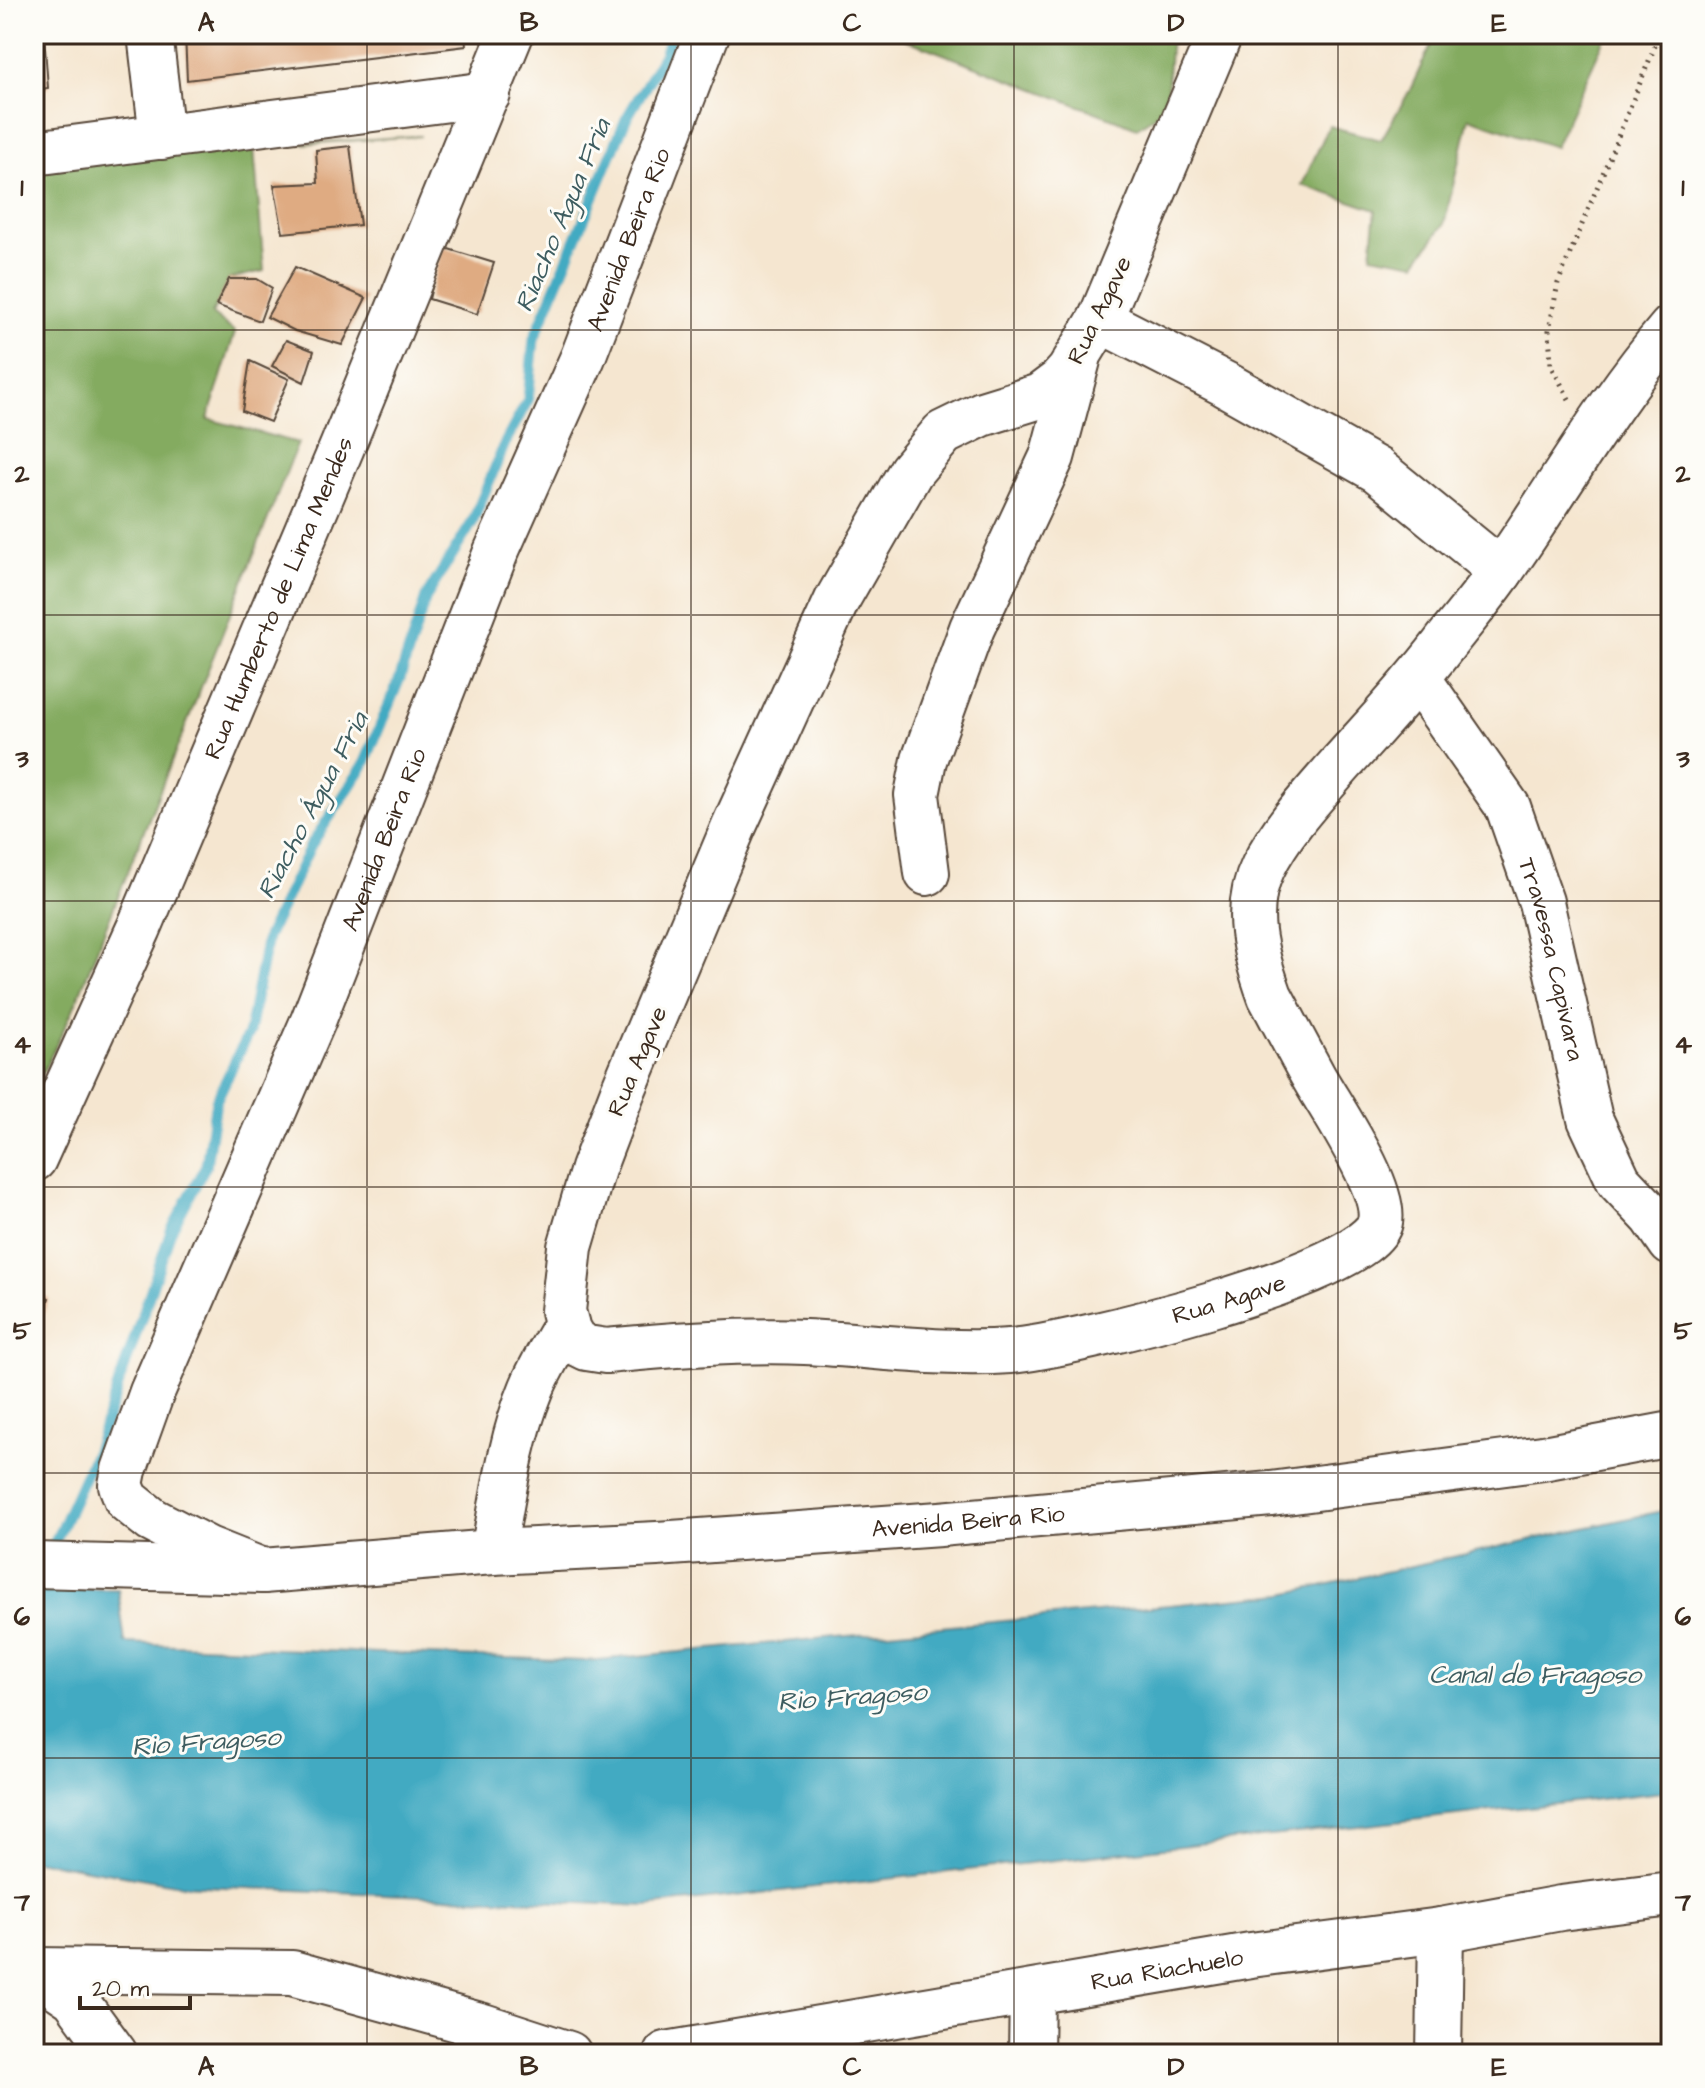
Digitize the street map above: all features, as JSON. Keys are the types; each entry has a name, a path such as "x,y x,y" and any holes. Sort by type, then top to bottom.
{"street":[{"path":"150,34 162,137"},
{"name":"Rua Humberto de Lima Mendes","path":"34,1159 139,928 511,34"},
{"name":"Avenida Beira Rio","path":"263,1571 208,1549 152,1520 127,1500 121,1485 124,1470 152,1392 313,1021 496,552 588,344 707,34"},
{"name":"Rua Agave","path":"1220,34 1089,337 1069,371 1048,391 967,420 943,433 911,471 837,600 734,826 607,1131 570,1247 562,1295 566,1324 575,1342 587,1348 606,1351 777,1342 971,1353 1050,1346 1254,1293 1324,1266 1374,1235 1380,1223 1374,1190 1354,1147 1270,996 1253,941 1251,919 1263,867 1313,795 1418,678"},
{"path":"34,153 488,94"},
{"path":"1418,678 1501,571 1589,437 1639,366 1671,328"},
{"path":"927,873 917,795 924,760 972,628 1052,457 1089,337 1225,384 1377,470 1501,571"},
{"name":"Travessa Capivara","path":"1418,678 1508,807 1541,902 1590,1119 1619,1181 1653,1217 1671,1243"},
{"path":"493,1552 502,1499 526,1401 566,1324"},
{"name":"Avenida Beira Rio","path":"34,1565 263,1571 493,1552 940,1524 1256,1496 1543,1458 1671,1434"},
{"name":"Rua Riachuelo","path":"666,2054 1251,1955 1441,1930 1561,1908 1671,1894"},
{"path":"1439,2054 1441,1930"},
{"path":"34,1970 74,1998 115,2054"},
{"path":"34,1970 292,1973 483,2026 569,2054"},
{"path":"1031,2054 1032,1993"}],"path":[{"path":"1589,437 1551,365 1549,330 1558,283 1660,34"}],"green space":[{"path":"891,34 1171,34 1166,108 1137,128"},
{"path":"1436,34 1607,34 1555,147 1469,118 1444,224 1416,263 1371,255 1376,210 1302,185 1329,126 1381,140 1410,90"},
{"path":"421,136 254,147 264,271 229,279 212,314 235,332 208,419 298,443 73,1010 34,1091 34,160"}],"water":[{"name":"Canal do Fragoso","path":"1671,1509 1671,1791 646,1906 181,1885 34,1860 34,1590 118,1589 125,1643 586,1661 1284,1594"}],"building":[{"path":"34,34 44,34 48,88 34,90"},
{"path":"185,34 465,34 466,46 187,80"},
{"path":"350,146 360,225 283,233 274,185 318,183 316,150"},
{"path":"442,247 494,263 477,314 429,299"},
{"path":"295,267 366,298 342,345 295,331 267,317"},
{"path":"229,279 257,279 272,288 260,321 216,305"},
{"path":"286,340 314,351 304,382 272,366"},
{"path":"250,361 289,379 270,422 242,411"},
{"path":"34,964 41,990 34,991"},
{"path":"34,1292 49,1298 38,1328 34,1328"}],"waterway":[{"name":"Riacho Água Fria","path":"45,1551 54,1544 96,1451 171,1231 206,1165 216,1101 249,1032 267,937 311,845 364,765 400,678 426,597 472,523 506,441 528,400 534,339 626,119 664,55 672,34"}],"water label":[{"name":"Rio Fragoso","path":"852,1696"},
{"name":"Rio Fragoso","path":"206,1741"}]}
